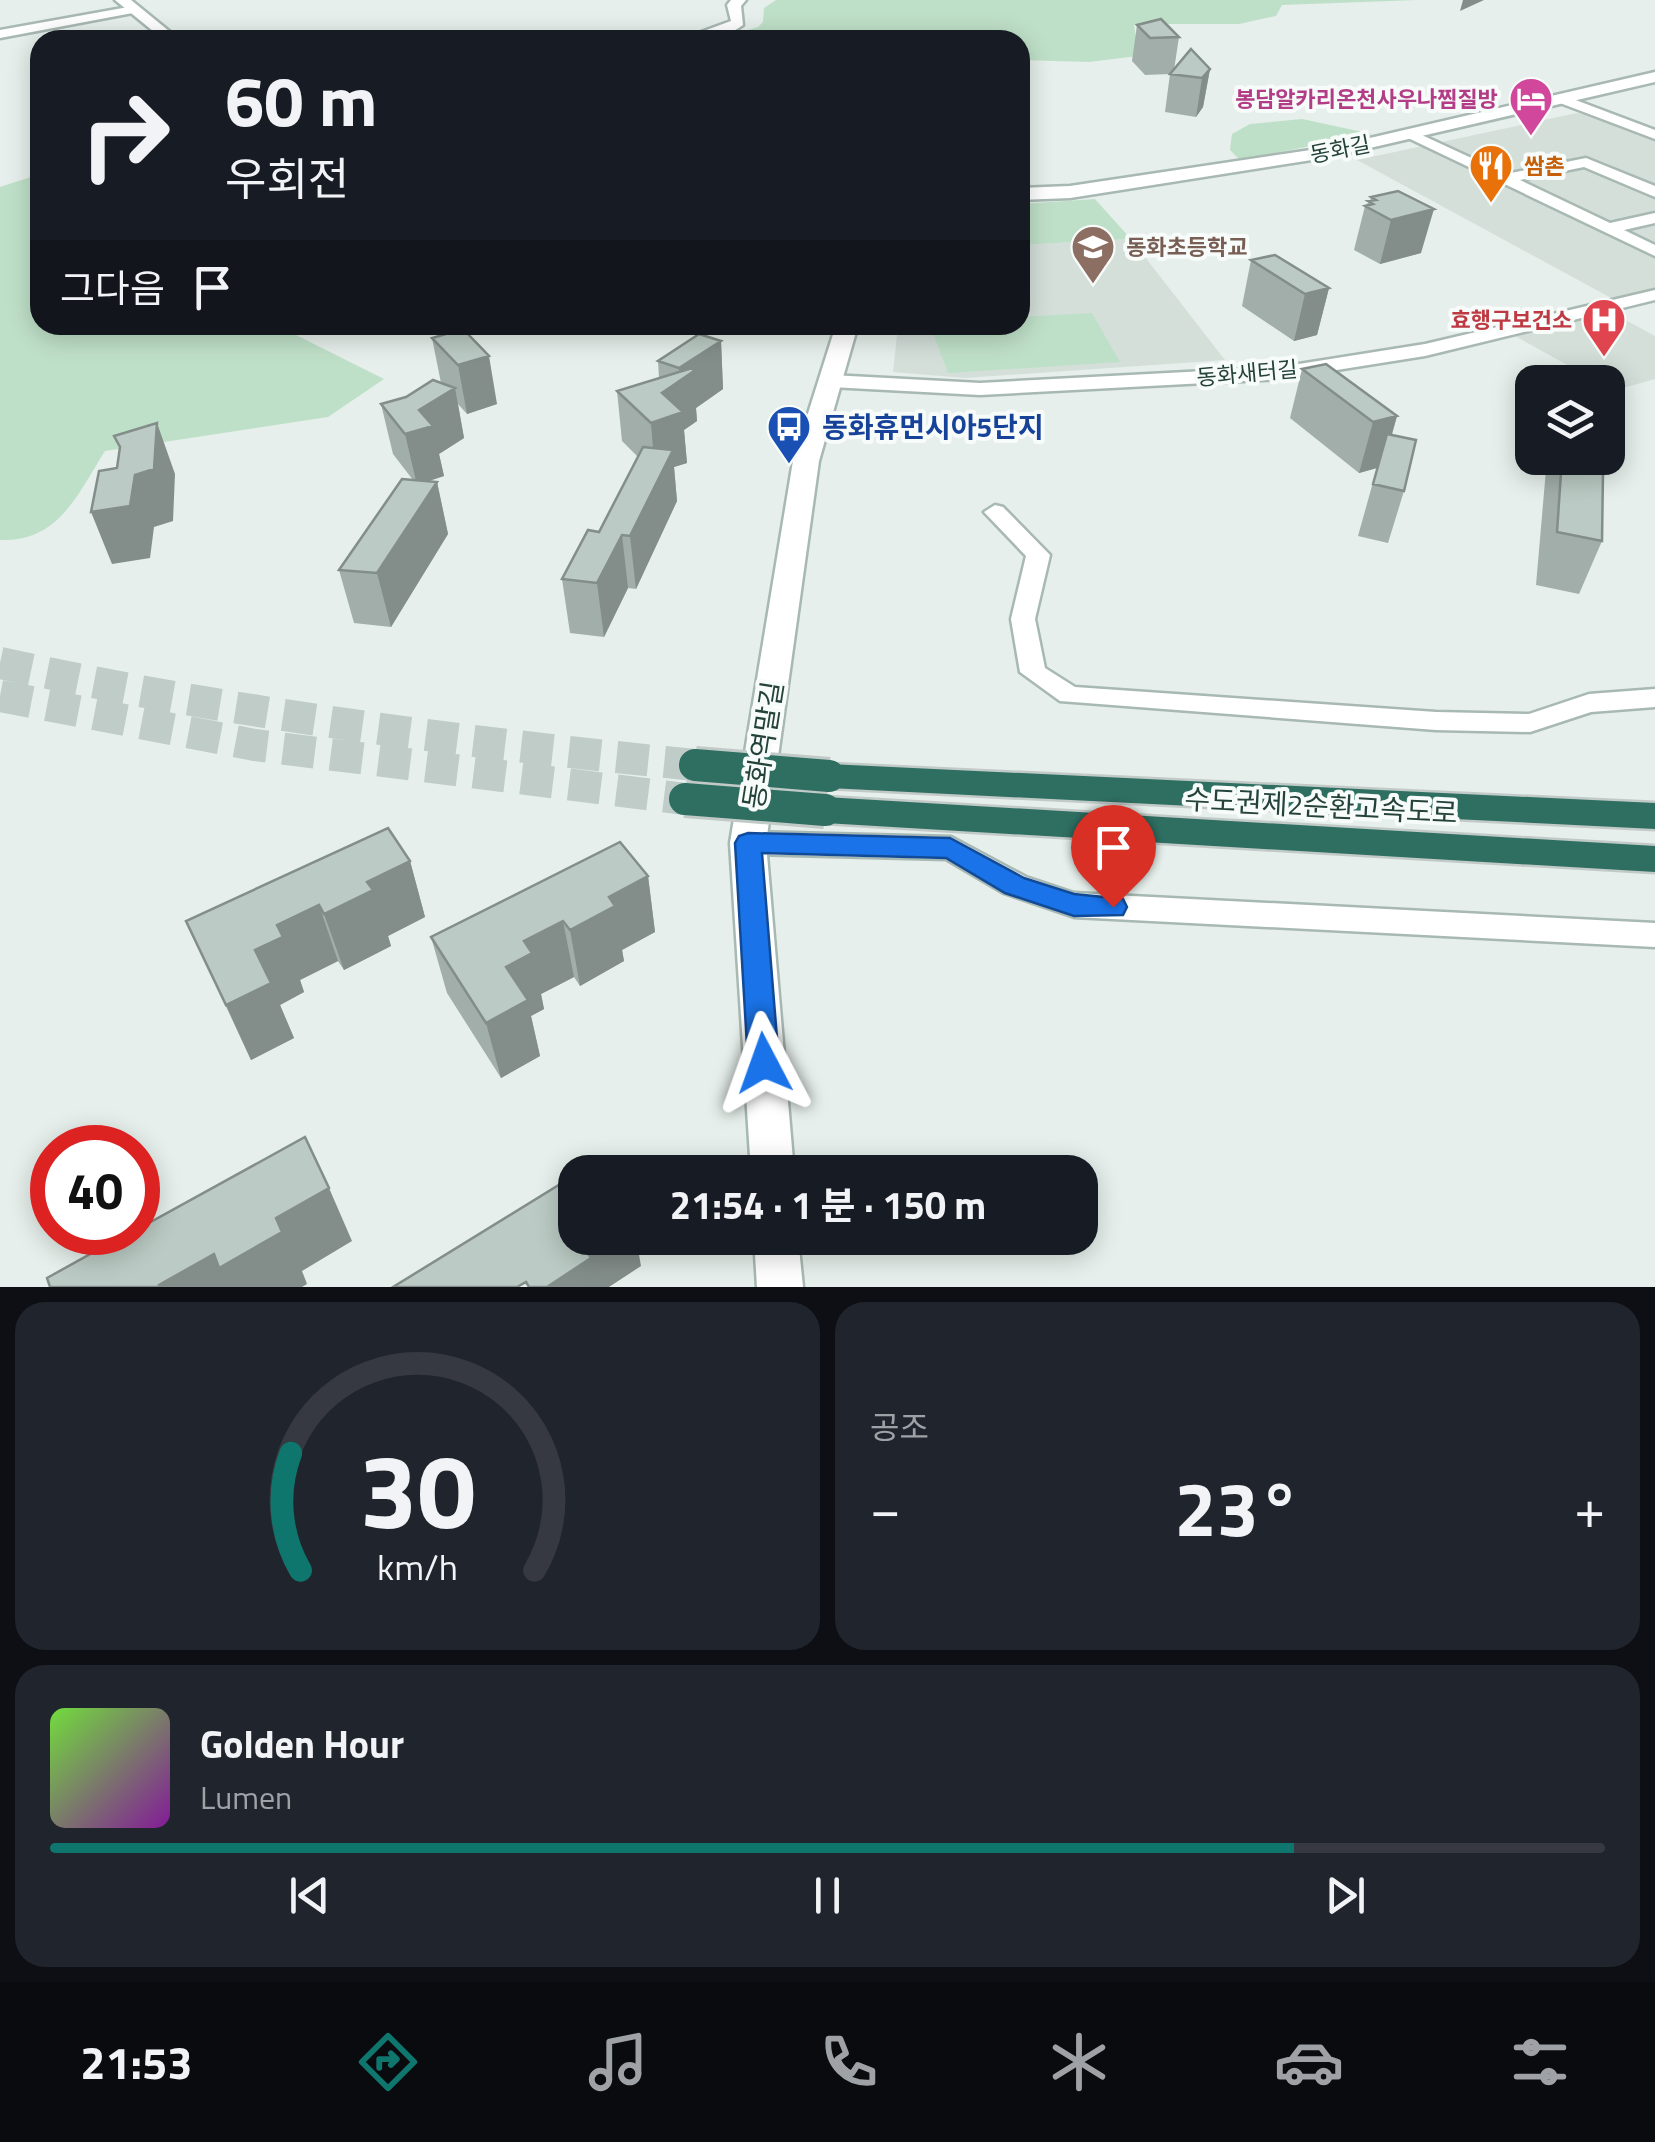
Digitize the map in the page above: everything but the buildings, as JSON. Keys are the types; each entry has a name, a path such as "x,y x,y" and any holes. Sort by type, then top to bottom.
{"highway":[{"name":"수도권제2순환고속도로","path":"694,766 827,793 1655,859"},
{"name":"수도권제2순환고속도로","path":"685,800 827,793 1655,816"}],"street":[{"path":"727,30 738,22 734,5 739,0"},
{"path":"0,34 128,5 160,30"},
{"name":"동화길","path":"1030,194 1070,192 1312,155 1655,77"},
{"path":"1565,100 1655,135"},
{"path":"1411,134 1655,252"},
{"path":"1504,180 1586,162 1650,187"},
{"path":"1611,228 1655,218"},
{"name":"동화새터길","path":"831,382 980,388 1280,373 1425,350 1655,295"},
{"name":"동화역말길","path":"771,1155 748,843 806,461 844,335"},
{"path":"995,512 1038,555 1023,618 1033,672 1069,694 1436,721 1530,723 1588,703 1655,698"},
{"path":"748,843 950,848 1014,885 1074,905 1655,935"},
{"path":"777,1255 780,1287"}],"shaded area":[{"path":"1577,113 1604,119 1655,140 1655,288 1613,299 1357,160"},
{"name":"동화초등학교","path":"1131,239 1225,360 965,378 893,372 897,335 1030,335 1030,244"},
{"name":"효행구보건소","path":"1611,312 1655,336 1655,379 1625,388 1625,365 1567,365 1515,336"}],"green space":[{"path":"776,0 1418,0 1282,5 1276,16 1239,24 1134,24 1138,56 1089,62 1030,60 1030,30 748,30 763,22 764,8"},
{"path":"1302,119 1372,134 1240,160 1230,150 1232,134 1250,124"},
{"path":"30,177 30,335 296,335 384,379 328,417 105,451 75,499 52,524 20,539 0,540 0,187"},
{"path":"1095,199 1131,239 1030,244 1030,203"},
{"path":"1092,313 1120,362 948,373 934,335 1030,335 1030,316"}],"tunnel":[{"path":"0,663 173,697 346,724 695,765"},
{"path":"0,696 255,745 685,799"}],"place":[{"name":"봉담알카리온천사우나찜질방","path":"1531,137"},
{"name":"쌈촌","path":"1491,204"},
{"name":"동화초등학교","path":"1093,285"},
{"name":"효행구보건소","path":"1604,358"},
{"name":"동화휴먼시아5단지","path":"789,465"}],"route":[{"path":"764,1063 748,843 950,848 1014,885 1074,905 1113,907"}]}
